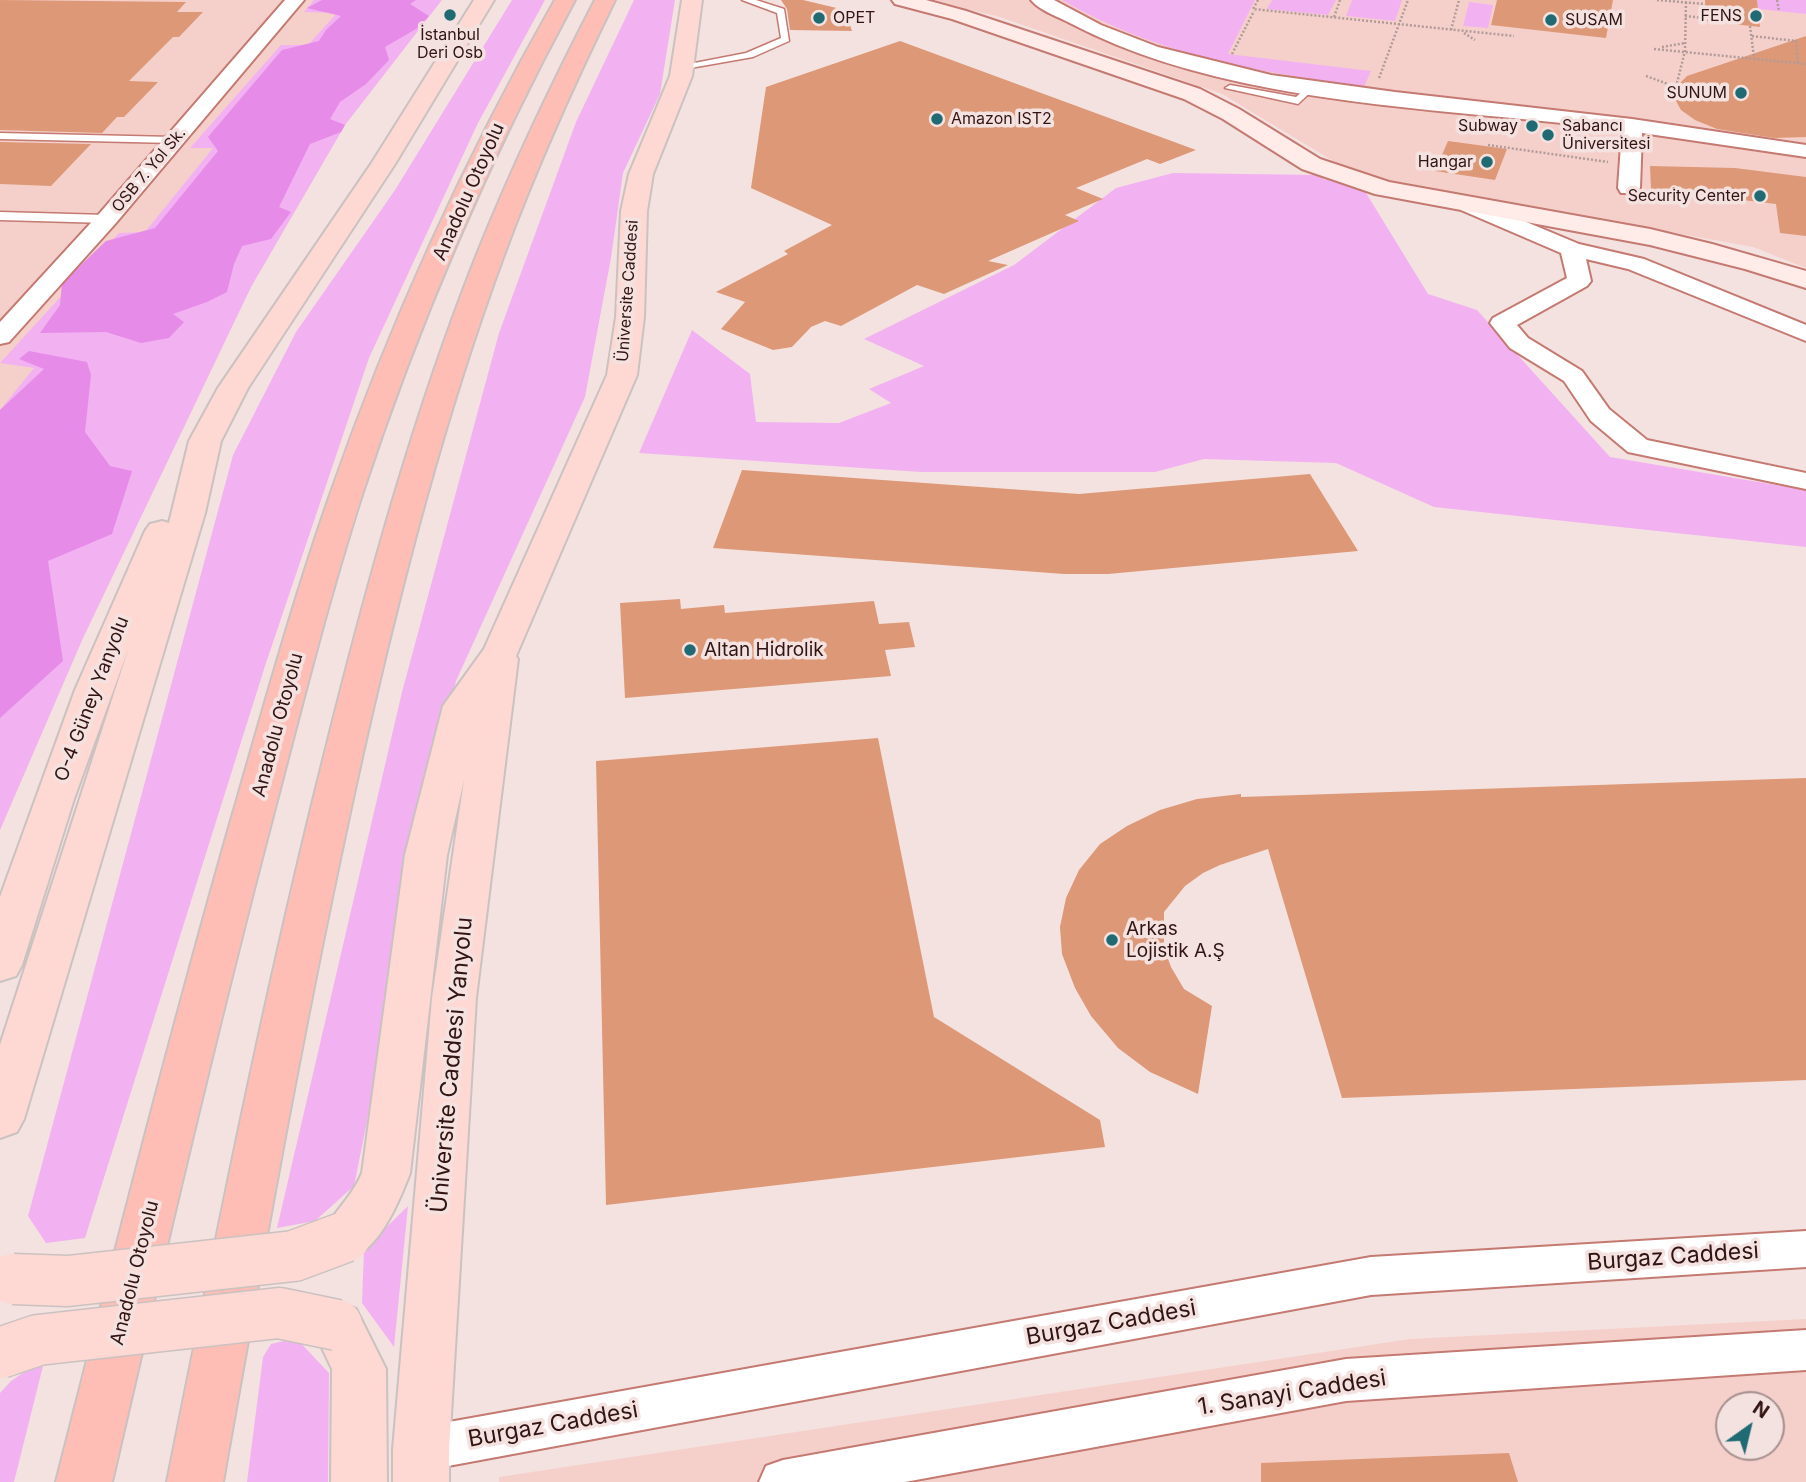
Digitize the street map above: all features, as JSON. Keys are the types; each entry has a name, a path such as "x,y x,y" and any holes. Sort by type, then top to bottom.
{"highway":[{"name":"Anadolu Otoyolu","path":"84,1482 189,1050 305,629 346,495 387,385 455,218 520,81 565,0"},
{"path":"195,1482 259,1141 315,871 397,543 440,398 511,203 565,79 605,0"}],"main road":[{"path":"0,1119 189,513 205,441 233,388 383,164 484,0"},
{"name":"Üniversite Caddesi","path":"502,650 622,375 630,317 634,211 641,174 674,97 683,68 692,0"},
{"name":"O-4 Güney Yanyolu","path":"0,965 31,862 124,611 205,441"},
{"path":"6,1274 68,1281 294,1256 345,1237 374,1204 386,1173 426,855 462,706 502,650"},
{"name":"Üniversite Caddesi Yanyolu","path":"421,1465 454,998 502,650"},
{"path":"0,1353 38,1340 279,1313 337,1325 359,1369 359,1482"}],"street":[{"name":"OSB 7. Yol Sk.","path":"0,337 107,219 295,0"},
{"path":"902,0 959,15 1192,94 1231,114 1311,164 1384,190 1620,231 1713,251 1806,280"},
{"path":"1040,0 1071,18 1151,50 1200,65 1311,87 1632,125 1806,151"},
{"path":"1629,188 1632,125"},
{"path":"1469,205 1572,249 1636,264 1806,334"},
{"path":"1572,249 1579,281 1502,323 1519,343 1573,376 1600,415 1639,446 1806,481"},
{"name":"Burgaz Caddesi","path":"421,1465 1371,1276 1806,1249"},
{"name":"1. Sanayi Caddesi","path":"783,1482 1346,1380 1806,1350"}],"lane":[{"path":"683,68 774,48 786,39 781,11 747,0"},
{"path":"1230,88 1298,101 1311,87"},
{"path":"0,136 173,140"},
{"path":"0,216 107,219"}],"path":[{"path":"1258,0 1253,9 1514,36"},
{"path":"1334,17 1340,0"},
{"path":"1373,96 1408,0"},
{"path":"1451,30 1459,0"},
{"path":"1657,0 1705,4"},
{"path":"1777,0 1779,11"},
{"path":"1646,76 1676,87 1685,51 1686,1"},
{"path":"1232,54 1254,11"},
{"path":"1685,16 1706,18"},
{"path":"1750,26 1754,58"},
{"path":"1460,31 1475,40"},
{"path":"1752,36 1796,41 1798,63"},
{"path":"1685,43 1654,49 1806,64"},
{"path":"1488,144 1630,165"}],"shaded area":[{"path":"0,0 434,0 429,16 345,125 251,287 83,638 0,830"},
{"path":"314,0 442,0 345,125 251,287 83,638 0,830 0,410 34,368 0,363 119,233 145,232 213,148 190,148 281,45 308,45 337,13 304,12"},
{"path":"322,0 416,0 410,4 429,16 416,29 385,47 389,60 366,84 340,102 330,119 345,125 341,132 310,144 279,207 291,212 271,239 242,246 227,292 173,314 184,322 169,338 141,343 106,332 40,333 60,305 62,283 106,241 155,228 218,151 208,137 282,50 319,41 341,16 307,8"},
{"path":"512,0 545,0 477,125 369,358 265,666 85,1238 46,1243 28,1216 233,455 296,332 395,190"},
{"path":"634,0 675,0 660,94 623,173 611,258 585,397 456,681 354,1186 315,1221 277,1228 402,692 499,333 576,122"},
{"name":"Sabancı Üniversitesi","path":"925,0 1806,0 1806,268 1753,247 1358,176 1222,94 997,16"},
{"path":"1062,0 1255,0 1228,54 1371,71 1364,87 1246,67 1171,48 1135,35"},
{"path":"1272,0 1336,0 1328,15 1267,9"},
{"path":"1352,0 1402,0 1395,21 1346,16"},
{"path":"1757,0 1806,0 1806,14 1758,9"},
{"path":"1469,2 1493,5 1488,28 1463,26"},
{"path":"1173,173 1319,175 1323,179 1363,188 1428,294 1477,310 1610,457 1806,490 1806,547 1434,507 1336,463 1204,459 1155,472 921,472 639,453 692,330 750,374 756,422 839,423 891,403 869,389 924,366 864,339 1014,265 1116,188"},
{"path":"29,351 87,362 91,375 85,432 110,466 132,471 112,534 48,561 63,661 0,718 0,410 44,369 19,359"},
{"path":"408,1206 394,1347 362,1303 364,1249"},
{"path":"1806,1319 1806,1482 499,1482 499,1477 1410,1339"},
{"path":"296,1338 329,1373 328,1482 247,1482 263,1357 271,1344"},
{"path":"45,1358 14,1482 0,1482 0,1393 11,1381"}],"building":[{"path":"0,0 186,2 177,12 203,12 179,37 173,37 129,81 158,82 124,117 117,117 102,133 0,130"},
{"path":"781,0 803,0 845,10 852,31 790,30 787,9"},
{"name":"SUSAM","path":"1497,0 1613,0 1606,38 1491,25"},
{"path":"1705,0 1757,0 1760,27 1706,21"},
{"name":"SUNUM","path":"1806,36 1806,137 1774,138 1717,129 1695,120 1681,110 1675,99 1676,87 1687,76"},
{"name":"Amazon IST2","path":"900,41 1196,150 1160,164 1147,159 1076,188 1103,199 1065,215 1079,221 988,261 1008,265 944,294 917,285 841,326 825,321 811,327 792,347 773,350 721,329 745,302 716,292 788,254 784,251 832,225 751,188 766,87"},
{"name":"Hangar","path":"1448,141 1507,149 1495,180 1435,171"},
{"path":"0,142 91,144 51,186 0,184"},
{"name":"Security Center","path":"1650,166 1735,168 1806,177 1806,236 1780,233 1776,204 1651,189"},
{"path":"742,470 1079,494 1310,474 1358,551 1108,574 1064,574 713,548"},
{"path":"680,599 681,609 724,605 725,613 874,601 879,624 909,622 915,647 885,650 891,676 625,698 620,603"},
{"path":"878,738 934,1017 1100,1120 1105,1147 606,1205 596,761"},
{"path":"1806,778 1806,1080 1342,1098 1268,849 1203,873 1185,886 1164,912 1164,948 1171,967 1184,989 1212,1006 1198,1094 1150,1072 1118,1048 1091,1016 1075,988 1062,954 1060,927 1066,898 1079,870 1100,844 1127,826 1160,810 1197,799 1241,794 1241,797"},
{"path":"1509,1453 1518,1482 1261,1482 1261,1463"}],"place":[{"name":"İstanbul Deri Osb","path":"450,15"},
{"name":"FENS","path":"1756,16"},
{"name":"OPET","path":"819,18"},
{"name":"SUSAM","path":"1551,20"},
{"name":"SUNUM","path":"1741,93"},
{"name":"Amazon IST2","path":"937,119"},
{"name":"Subway","path":"1532,126"},
{"name":"Sabancı Üniversitesi","path":"1548,135"},
{"name":"Hangar","path":"1487,162"},
{"name":"Security Center","path":"1760,196"},
{"name":"Altan Hidrolik","path":"690,650"},
{"name":"Arkas Lojistik A.Ş","path":"1112,940"}]}
